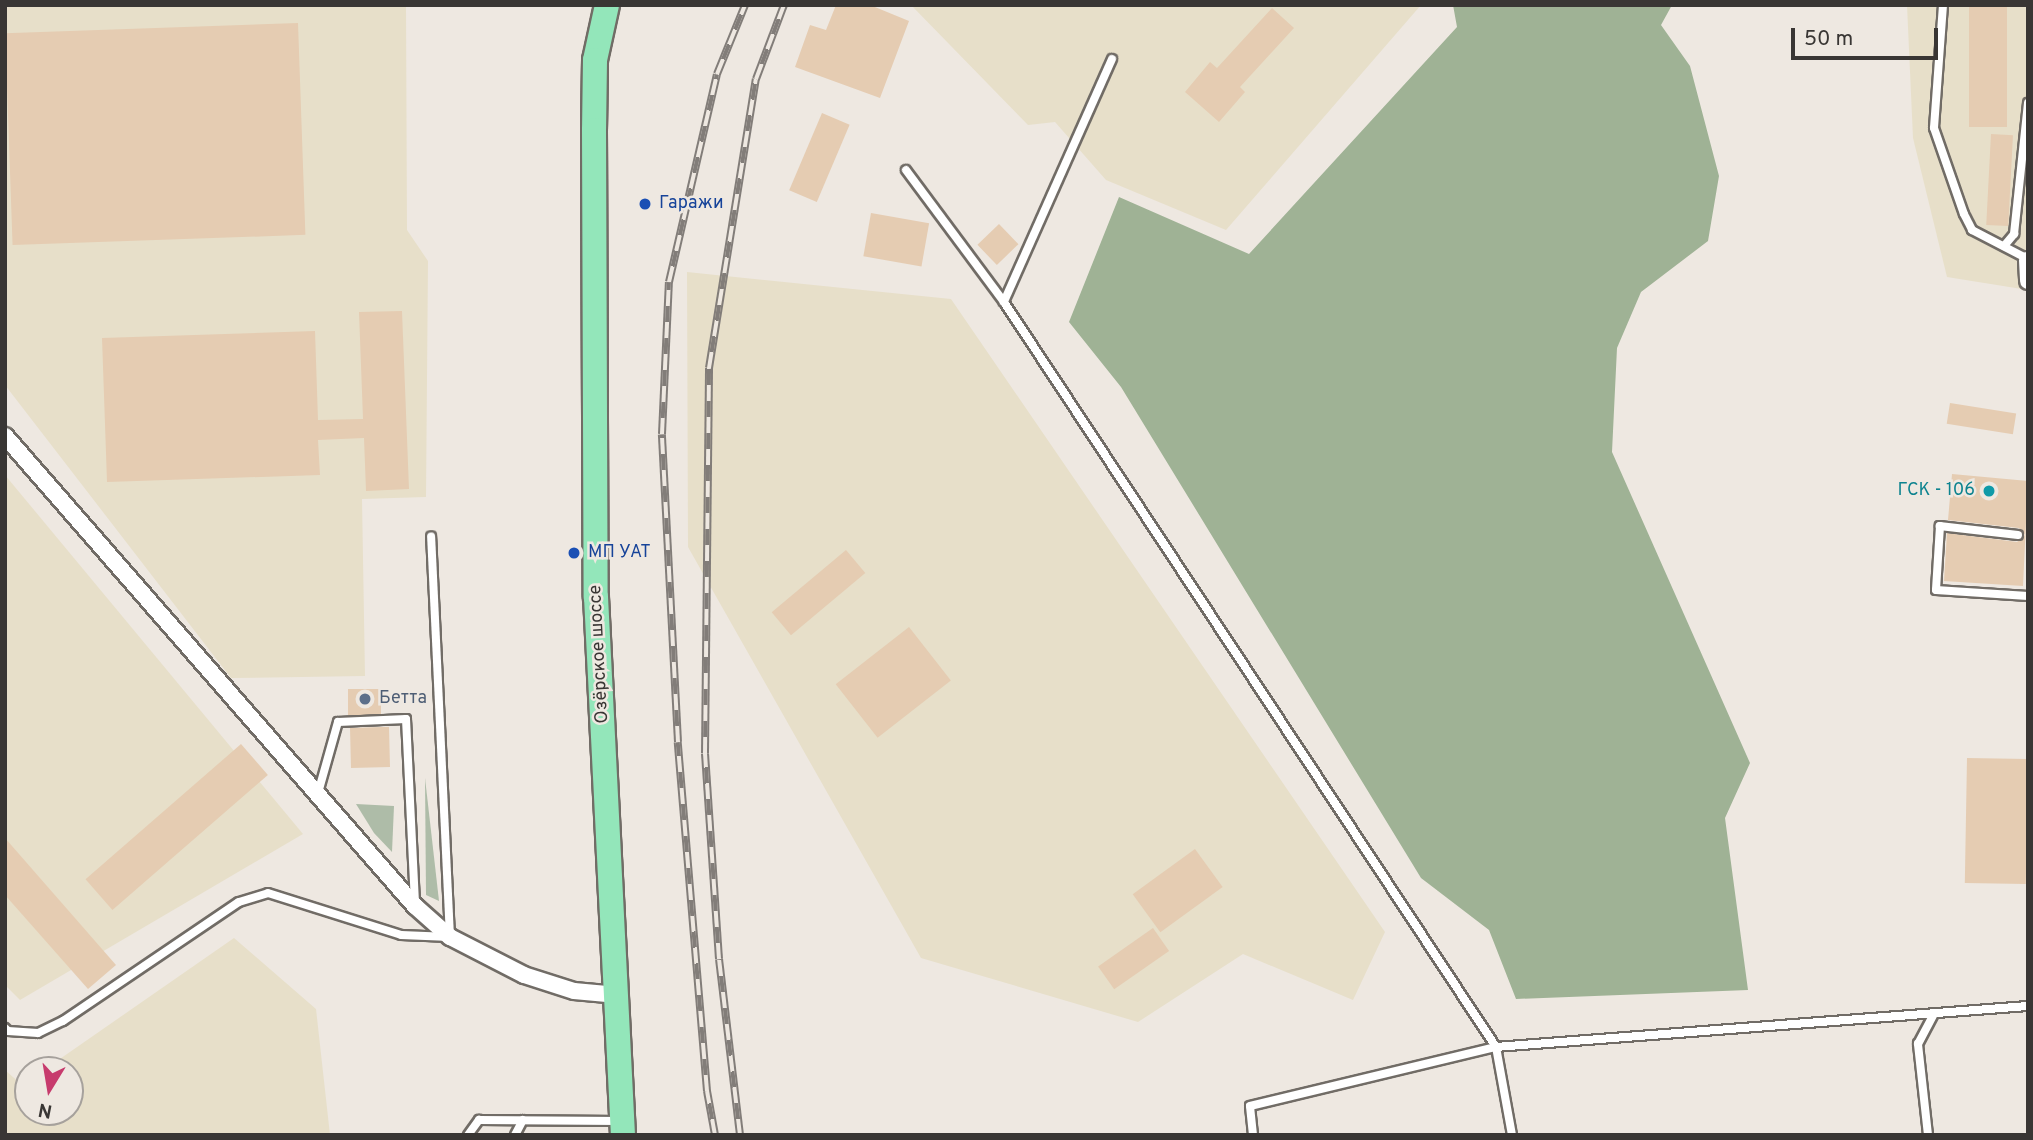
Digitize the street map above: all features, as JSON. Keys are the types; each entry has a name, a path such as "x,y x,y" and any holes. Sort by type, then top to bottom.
{"main road":[{"name":"Озёрское шоссе","path":"607,5 595,60 596,597 623,1128"}],"street":[{"path":"2027,259 2028,281"},
{"path":"5,436 415,906 450,937 524,975 574,991 618,995"}],"lane":[{"path":"1943,5 1934,128 1972,230 2027,259"},
{"path":"1004,302 1112,60"},
{"path":"2004,246 2014,234 2028,103"},
{"path":"906,170 1004,302 1496,1046 1512,1135"},
{"path":"2018,535 1940,526 1936,590 2028,596"},
{"path":"5,1028 8,1031 38,1033 62,1021 239,902 268,893 401,935 450,937 431,536"},
{"path":"317,795 338,722 406,719 415,906"},
{"path":"1252,1135 1250,1105 1496,1046 1933,1016 2028,1006"},
{"path":"1927,1135 1918,1044 1933,1016"},
{"path":"468,1135 479,1121 523,1120 623,1128"},
{"path":"516,1135 523,1120"}],"shaded area":[{"path":"5,5 406,5 407,230 428,261 426,497 362,499 365,676 231,678 5,385"},
{"path":"911,5 1421,5 1226,230 1106,180 1055,122 1028,125"},
{"path":"1907,5 2028,5 2028,290 1947,277 1913,138"},
{"path":"687,272 951,299 1385,932 1353,1000 1243,954 1138,1022 921,958 688,547"},
{"path":"5,475 303,834 20,1000 5,985"},
{"path":"234,938 316,1009 330,1135 5,1135 5,1070 14,1078 14,1126 84,1126 84,1056 64,1056"}],"green space":[{"path":"1453,5 1672,5 1661,25 1690,66 1719,176 1708,241 1641,292 1617,348 1612,452 1750,763 1725,818 1748,990 1516,999 1489,930 1421,878 1121,387 1069,322 1119,197 1249,254 1457,27"},
{"path":"425,778 439,901 426,895"},
{"path":"356,804 394,806 392,852 374,833"}],"building":[{"path":"836,5 870,5 909,21 880,98 795,67 810,25 826,30"},
{"path":"1969,5 2007,5 2007,127 1969,127"},
{"path":"1272,8 1294,28 1240,87 1245,92 1219,122 1185,92 1210,62 1217,68"},
{"path":"298,23 305,235 13,245 5,33"},
{"path":"822,113 850,125 817,202 789,190"},
{"path":"1991,134 2013,135 2008,226 1986,225"},
{"path":"871,213 929,223 921,267 863,256"},
{"path":"999,224 1018,244 997,265 977,245"},
{"path":"402,311 409,489 366,491 364,438 318,440 320,475 107,482 102,338 315,331 318,420 363,419 359,312"},
{"path":"1950,403 2016,413 2013,434 1947,424"},
{"path":"1952,474 2028,481 2023,586 1944,581 1947,533 2017,542 2025,535 2019,528 1948,520"},
{"path":"846,550 865,573 791,635 772,612"},
{"path":"909,627 951,681 878,738 836,684"},
{"name":"Бетта","path":"348,689 381,689 381,715 348,715"},
{"path":"389,727 390,767 351,768 350,728"},
{"path":"241,744 268,775 112,910 86,879"},
{"path":"1967,758 2028,759 2026,884 1965,883"},
{"path":"5,838 116,965 88,989 5,895"},
{"path":"1195,849 1223,887 1160,932 1133,894"},
{"path":"1153,928 1169,951 1114,989 1098,966"}],"railway":[{"path":"715,1135 707,1091 678,742 662,434 669,282 717,74 745,5"},
{"path":"740,1135 719,959 705,753 709,368 756,79 784,5"}],"place":[{"name":"Гаражи","path":"645,204"},
{"name":"ГСК - 106","path":"1989,491"},
{"name":"МП УАТ","path":"574,553"},
{"name":"Бетта","path":"365,699"}]}
